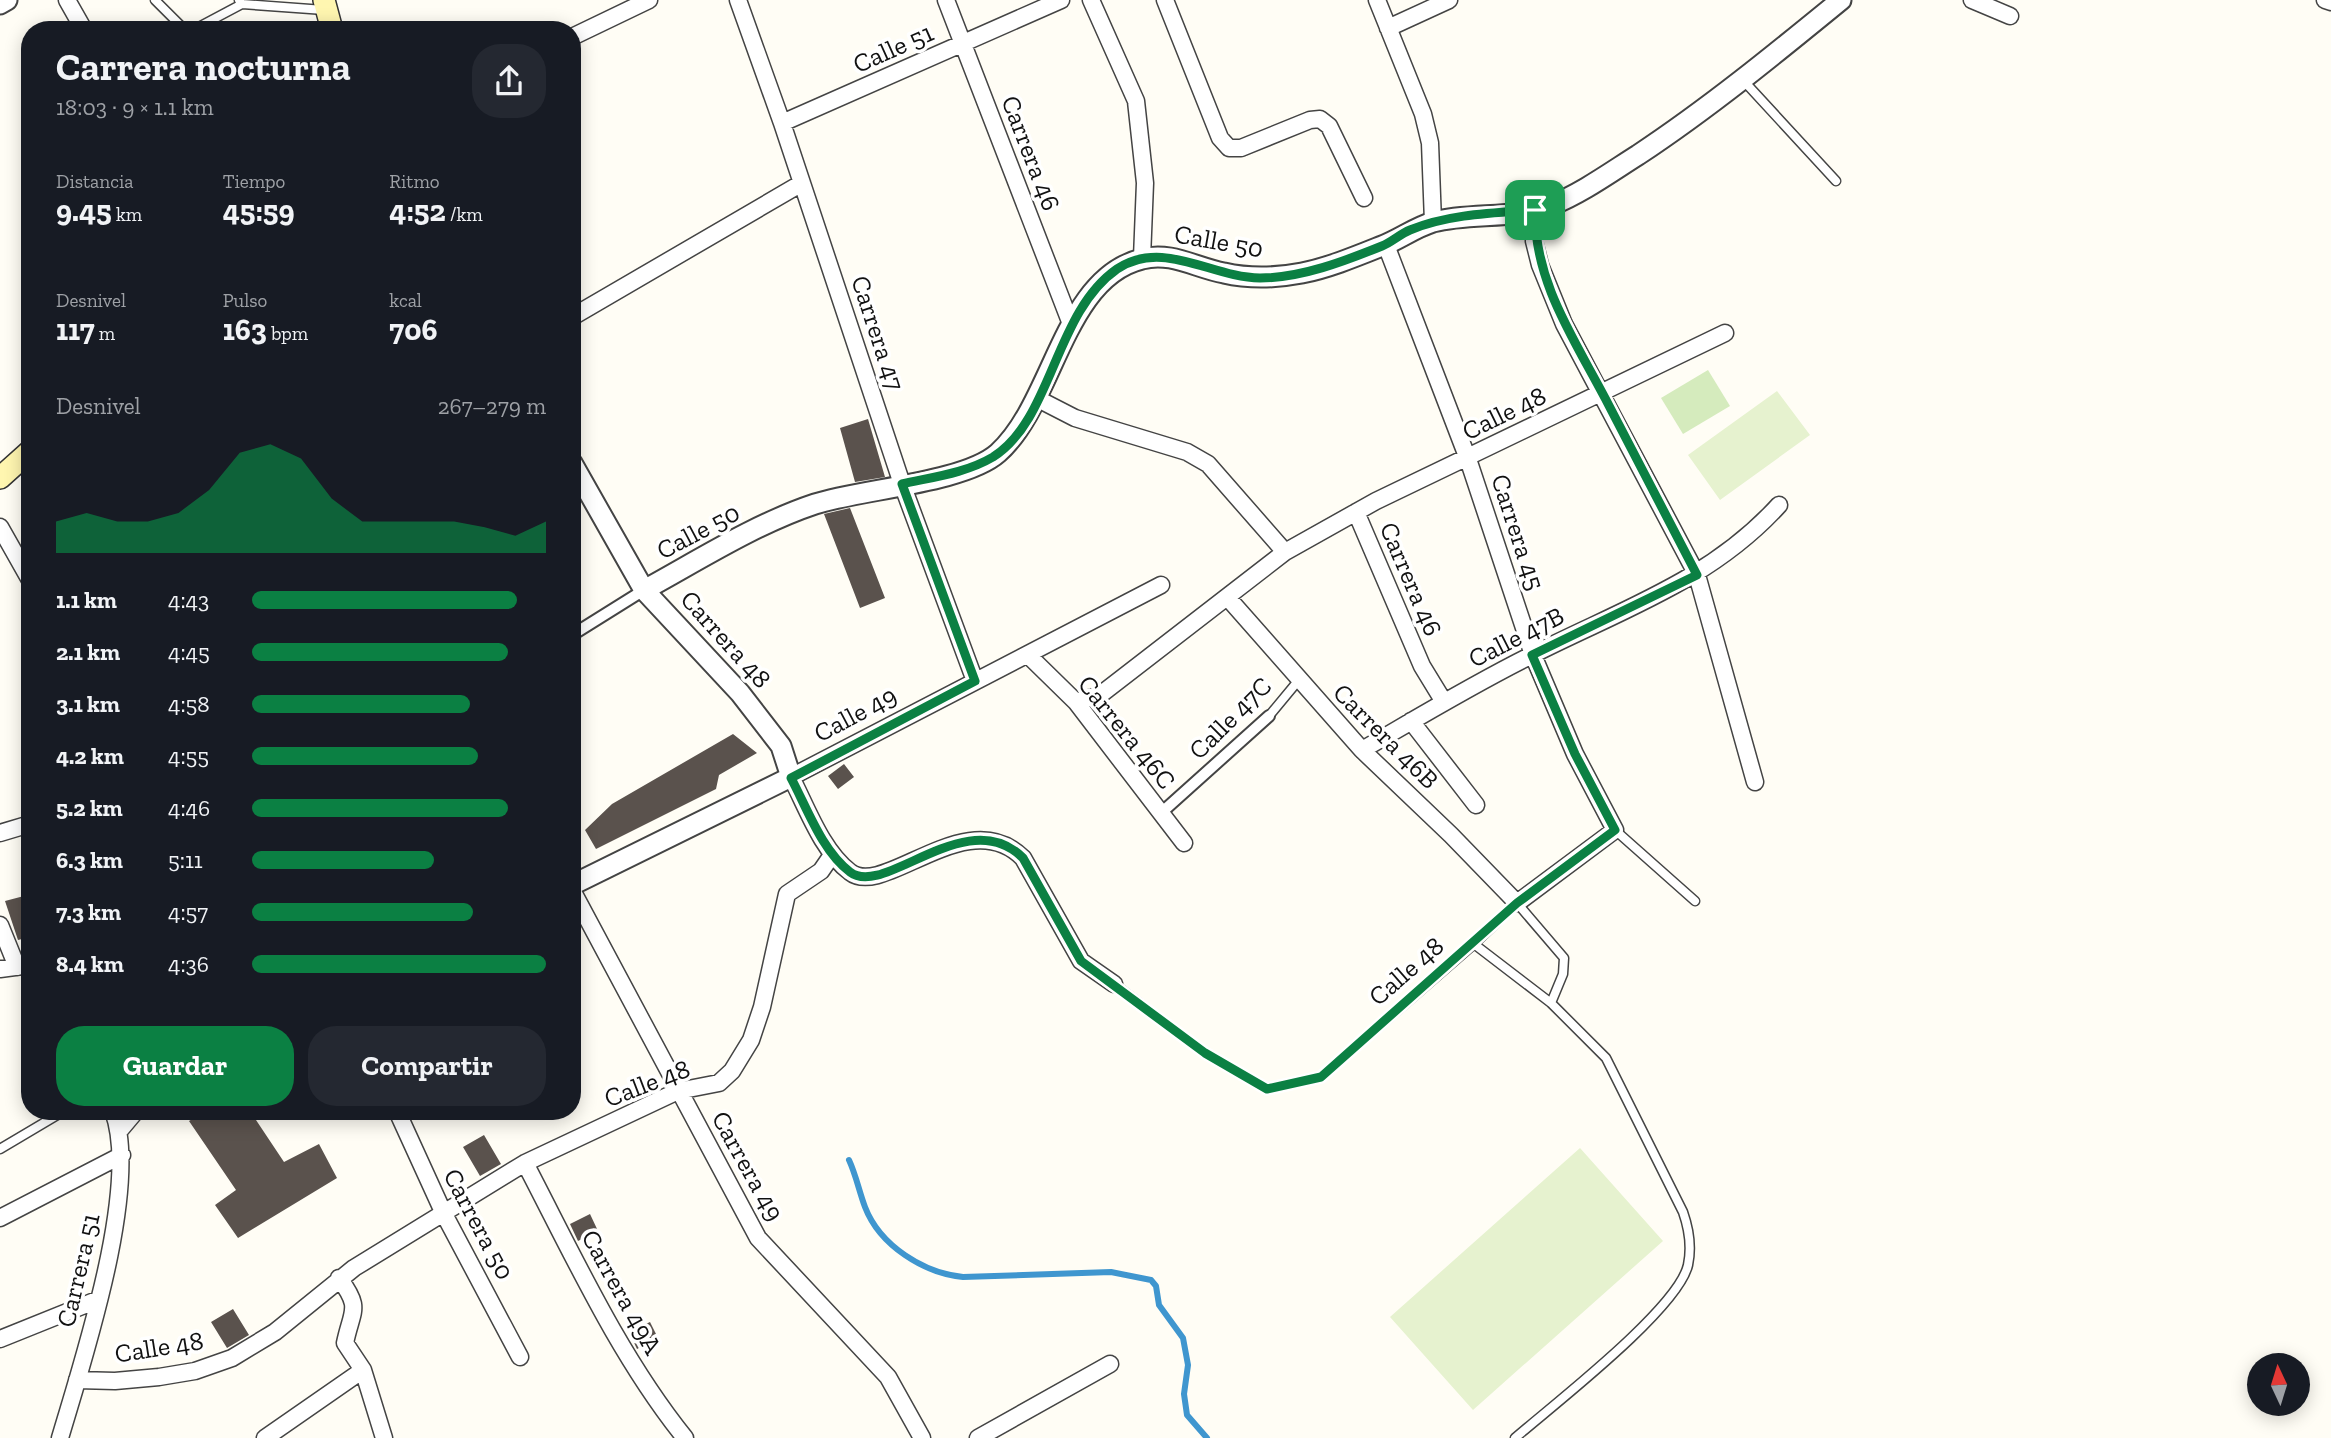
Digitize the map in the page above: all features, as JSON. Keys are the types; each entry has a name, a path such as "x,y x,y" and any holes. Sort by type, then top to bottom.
{"main road":[{"path":"0,478 21,459"}],"street":[{"path":"0,4 7,0"},
{"path":"67,0 79,21"},
{"path":"581,33 649,0"},
{"name":"Carrera 47","path":"738,0 782,123 902,484 975,681"},
{"name":"Carrera 46","path":"946,0 1071,324"},
{"name":"Calle 51","path":"782,123 1060,0"},
{"path":"1091,0 1136,101 1146,183 1142,258"},
{"path":"1165,0 1220,138 1229,148 1241,148 1310,120 1320,119 1329,126 1364,198"},
{"path":"1377,0 1423,114 1430,143 1433,222"},
{"path":"1388,28 1449,0"},
{"name":"Calle 50","path":"581,629 644,590 786,516 817,503 970,469 996,455 1018,431 1038,399 1071,324 1096,288 1118,269 1142,258 1170,257 1222,273 1260,278 1304,273 1385,245 1407,231 1433,222 1462,216 1535,210 1553,205 1610,173 1671,132 1841,0"},
{"path":"1972,0 2010,16"},
{"path":"2325,0 2331,2"},
{"path":"581,312 802,183"},
{"path":"1535,210 1534,241 1540,265 1564,324 1697,575 1755,782"},
{"name":"Carrera 45","path":"1385,245 1468,459 1532,655 1575,754 1615,830"},
{"name":"Calle 48","path":"1076,702 1100,695 1285,552 1356,512 1725,333"},
{"path":"1038,399 1074,418 1187,453 1208,464 1285,552"},
{"name":"Carrera 48","path":"581,479 644,590 740,693 781,746 791,778 832,855"},
{"name":"Calle 47B","path":"1362,750 1532,655 1697,575 1752,534 1779,505"},
{"name":"Carrera 46","path":"1356,512 1422,666 1444,702"},
{"path":"0,527 21,564"},
{"name":"Calle 49","path":"581,883 791,778 1161,585"},
{"name":"Carrera 46B","path":"1228,598 1298,681 1362,750 1517,903"},
{"name":"Carrera 46C","path":"1028,655 1076,702 1184,843"},
{"name":"Calle 47C","path":"1161,813 1269,716"},
{"path":"1410,721 1476,805"},
{"path":"0,833 21,827"},
{"path":"1517,903 1615,830"},
{"path":"832,855 852,875 874,877 963,841 994,842 1012,846 1023,858 1081,961 1114,984"},
{"name":"Calle 48","path":"77,1380 115,1381 159,1377 195,1371 232,1358 275,1332 339,1278 525,1163 678,1091 719,1083 732,1071 751,1040 762,1007 783,902 787,894 821,871 832,855"},
{"name":"Carrera 49","path":"581,904 758,1238 888,1377 922,1438"},
{"path":"0,925 21,960"},
{"path":"0,969 21,967"},
{"name":"Carrera 51","path":"60,1438 77,1380 119,1206 122,1155 116,1120"},
{"path":"120,1130 128,1120"},
{"name":"Carrera 50","path":"401,1120 443,1214 520,1357"},
{"path":"0,1218 122,1155"},
{"name":"Carrera 49A","path":"525,1163 589,1286 649,1389 685,1438"},
{"path":"339,1278 355,1300 355,1315 345,1343 363,1370 384,1438"},
{"path":"0,1339 97,1300"},
{"path":"978,1438 1110,1364"},
{"path":"265,1438 363,1370"}],"lane":[{"path":"155,0 176,21"},
{"path":"208,21 240,2 327,13"},
{"path":"1742,79 1836,181"},
{"name":"Calle 47C","path":"1269,716 1298,681"},
{"path":"1615,830 1695,901"},
{"path":"1474,944 1517,903 1564,958 1563,974 1551,1003"},
{"name":"Calle 48","path":"1114,984 1205,1053 1267,1089 1321,1077 1474,944 1551,1003 1606,1058 1683,1212 1690,1246 1688,1267 1641,1329 1515,1438"},
{"path":"0,1149 49,1120"}],"green space":[{"path":"1708,370 1730,406 1683,434 1661,398"},
{"path":"1777,391 1810,435 1720,500 1688,455"},
{"path":"1580,1148 1663,1241 1473,1410 1390,1317"}],"building":[{"path":"868,419 885,477 855,482 840,428"},
{"path":"850,508 885,598 860,608 824,514"},
{"path":"733,734 757,753 719,775 716,789 596,849 585,830 612,804"},
{"path":"844,764 854,777 838,789 828,776"},
{"path":"21,897 21,939 18,940 5,901"},
{"path":"256,1120 284,1162 319,1144 337,1178 238,1238 215,1205 236,1190 189,1121"},
{"path":"484,1135 501,1164 480,1176 463,1147"},
{"path":"590,1214 598,1231 578,1241 570,1224"},
{"path":"233,1309 249,1335 227,1348 211,1322"},
{"path":"650,1322 658,1338 637,1349 629,1332"}],"waterway":[{"path":"849,1160 865,1207 881,1234 905,1255 933,1270 963,1277 1111,1272 1151,1280 1156,1286 1159,1305 1183,1338 1188,1365 1184,1394 1187,1415 1207,1438"}],"route":[{"path":"1535,210 1534,241 1540,265 1564,324 1697,575 1532,655 1575,754 1615,830 1517,903 1474,944 1321,1077 1267,1089 1205,1053 1081,961 1023,858 1012,846 994,842 963,841 874,877 852,875 832,855 791,778 975,681 902,484 970,469 996,455 1018,431 1038,399 1071,324 1096,288 1118,269 1142,258 1170,257 1222,273 1260,278 1304,273 1385,245 1407,231 1433,222 1462,216 1535,210"}]}
